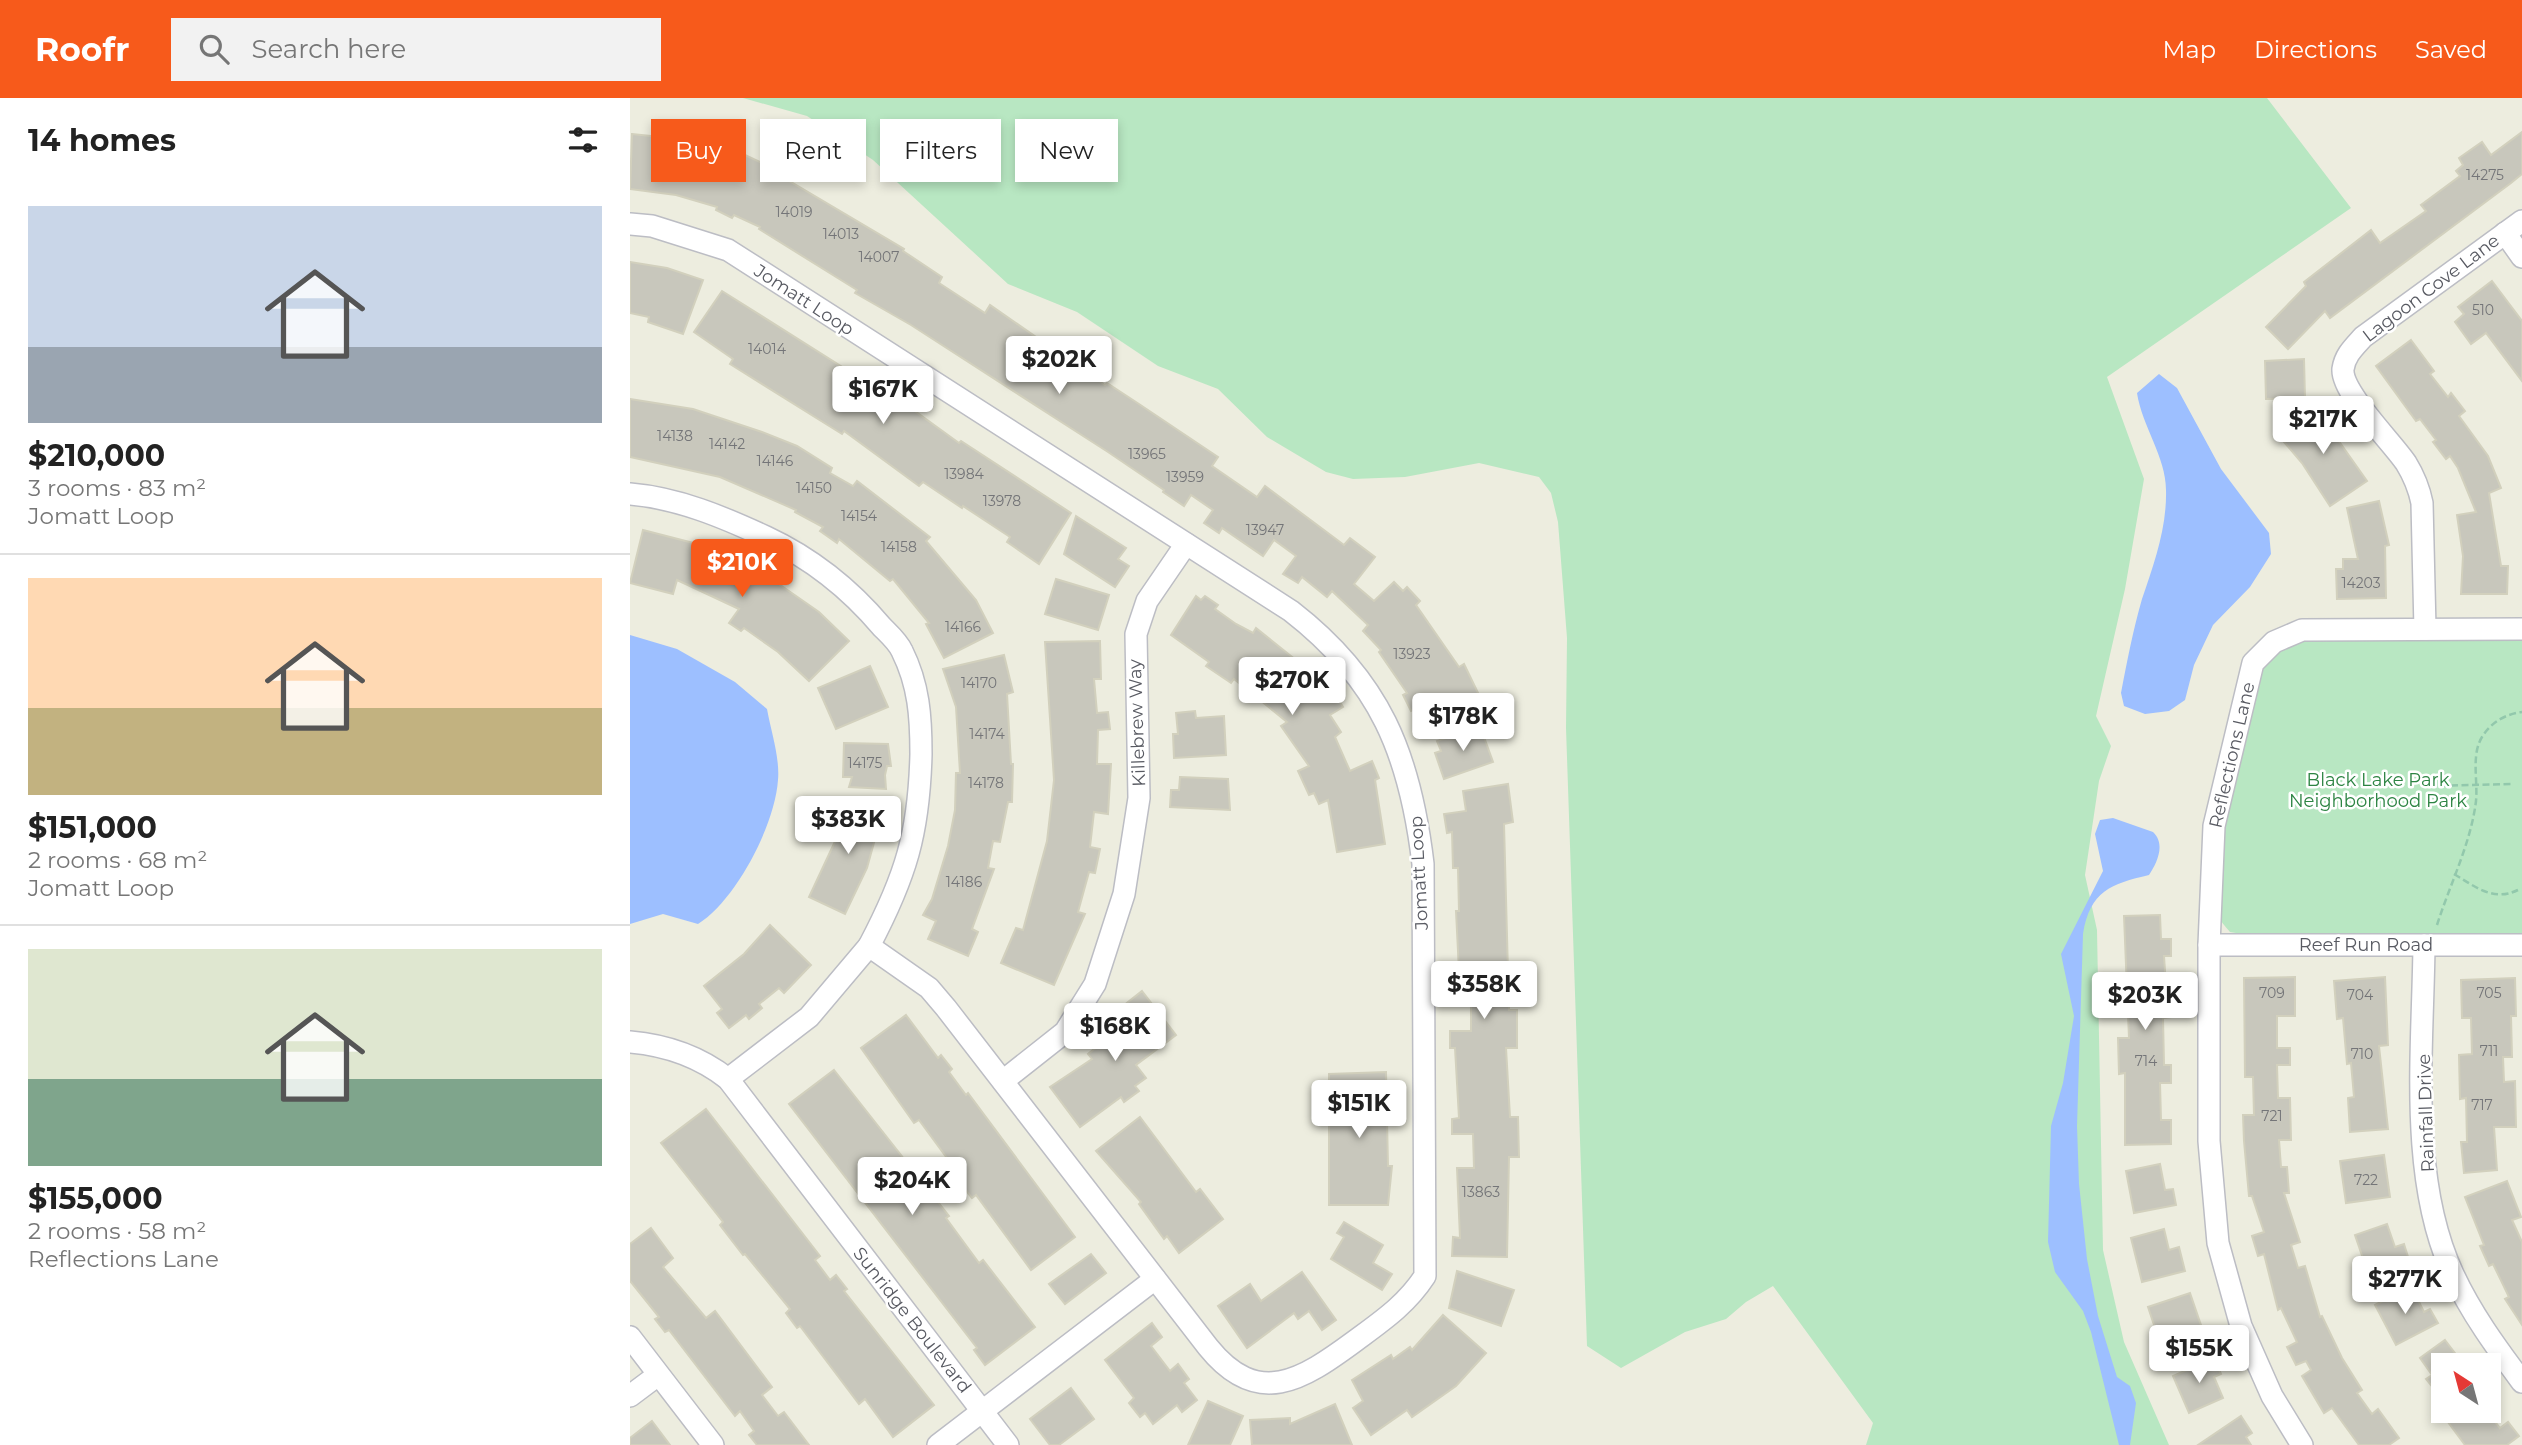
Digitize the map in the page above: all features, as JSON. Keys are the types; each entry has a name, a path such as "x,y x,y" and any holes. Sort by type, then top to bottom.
{"street":[{"name":"Jomatt Loop","path":"630,224 652,226 728,250 1291,611 1327,639 1375,701 1404,765 1417,813 1423,864 1427,1255 1425,1276 1401,1308 1315,1371 1282,1383 1248,1381 1222,1366 929,988 869,946"},
{"path":"2513,227 2522,257"},
{"name":"Lagoon Cove Lane","path":"2424,629 2422,503 2418,484 2405,462 2348,388 2343,371 2348,354 2363,337 2513,227"},
{"path":"630,494 719,515 793,550 856,597 901,649 918,690 921,724 919,807 911,849 898,886 869,946 809,1017 728,1079"},
{"name":"Killebrew Way","path":"1003,1081 1065,1032 1095,984 1124,894 1139,798 1136,634 1147,601 1186,544"},
{"name":"Reflections Lane","path":"2302,1445 2272,1396 2241,1326 2218,1243 2209,1141 2209,945 2214,826 2253,663 2274,642 2302,630 2522,629"},
{"name":"Reef Run Road","path":"2209,945 2424,935 2522,945"},
{"name":"Rainfall Drive","path":"2424,935 2423,1137 2432,1207 2452,1273 2485,1333 2522,1382"},
{"name":"Sunridge Boulevard","path":"630,1042 669,1048 706,1064 728,1079 1008,1445"},
{"path":"938,1445 1155,1279"},
{"path":"630,1337 713,1445"},
{"path":"630,1396 658,1375"}],"path":[{"path":"2424,935 2437,925 2468,840 2476,785 2476,749 2483,735 2510,713 2522,712"},
{"path":"2431,786 2513,784"},
{"path":"2454,874 2491,895 2500,897 2518,890"}],"green space":[{"path":"743,98 2267,98 2351,208 2107,377 2144,479 2125,589 2096,716 2111,746 2099,781 2085,875 2097,930 2103,1250 2124,1342 2169,1445 1866,1445 1873,1423 1773,1286 1746,1302 1726,1319 1685,1332 1621,1368 1587,1346 1566,728 1567,638 1558,522 1551,493 1539,477 1479,463 1405,477 1353,479 1326,472 1267,437 1218,389 1158,366 1077,312 1008,284 897,182 1001,182 1001,119 880,119 880,166 866,155 866,119 812,119"},
{"name":"Black Lake Park Neighborhood Park","path":"2297,639 2522,639 2522,935 2248,935 2230,932 2223,923 2218,914 2219,861 2230,785 2248,711 2257,681 2267,661"}],"water":[{"path":"2159,374 2177,388 2221,469 2269,533 2271,554 2250,587 2213,625 2194,665 2185,700 2169,711 2145,714 2124,706 2121,693 2136,622 2159,546 2166,504 2162,466 2137,393"},
{"path":"630,635 677,649 735,682 767,709 778,772 770,818 739,880 726,898 698,924 663,914 630,924"},
{"path":"2113,818 2153,832 2160,848 2149,875 2113,886 2097,899 2086,919 2083,934 2077,1126 2079,1184 2087,1259 2098,1316 2117,1377 2130,1386 2136,1403 2130,1445 2119,1445 2091,1332 2083,1311 2055,1272 2048,1242 2051,1126 2063,1083 2074,1016 2061,954 2103,871 2095,834 2100,820"}],"building":[{"path":"2522,132 2522,174 2511,183 2330,318 2325,311 2288,349 2266,327 2306,286 2304,282 2371,230 2380,243 2426,211 2421,205 2460,176 2456,171 2463,165 2459,158 2482,142 2491,155"},
{"path":"632,134 651,136 651,182 746,182 746,155 760,162 760,182 791,182 904,249 903,251 942,277 939,283 985,313 990,305 1105,385 1107,383 1218,457 1212,466 1257,497 1265,486 1344,545 1350,538 1375,557 1354,584 1374,601 1394,582 1403,591 1407,587 1420,601 1416,605 1459,667 1464,664 1481,699 1439,720 1429,702 1411,711 1403,695 1407,693 1379,652 1381,650 1363,631 1368,625 1332,591 1327,597 1302,577 1298,583 1283,574 1296,556 1274,540 1263,556 1222,528 1219,533 1204,523 1213,510 1191,495 1184,506 1108,452 911,325 855,293 857,290 759,229 760,227 734,215 732,218 716,210 717,207 676,195 630,189"},
{"path":"630,262 667,268 703,280 683,334 648,322 649,317 630,313"},
{"path":"2492,281 2522,321 2522,381 2486,333 2471,344 2455,322 2464,314 2458,307"},
{"path":"722,291 855,375 848,385 874,402 883,388 959,443 961,441 1071,513 1039,564 1007,542 1010,537 963,506 962,508 923,482 919,486 844,431 842,434 730,364 733,359 694,332"},
{"path":"2411,340 2434,371 2430,374 2448,397 2451,393 2465,411 2459,416 2488,456 2501,488 2489,493 2501,566 2508,566 2507,594 2461,594 2463,556 2457,515 2476,512 2458,468 2450,456 2446,459 2433,442 2436,440 2420,419 2416,421 2376,366"},
{"path":"2304,359 2305,398 2266,399 2265,361"},
{"path":"630,399 693,409 762,432 797,446 832,468 830,473 853,486 857,481 930,537 926,541 976,600 993,633 944,658 926,624 929,623 893,579 890,581 839,539 837,543 820,531 823,527 795,512 796,510 720,477 630,457"},
{"path":"2314,406 2367,481 2330,506 2302,463 2284,442 2287,440 2281,432"},
{"path":"2379,501 2389,545 2385,546 2386,598 2337,599 2336,569 2343,569 2343,559 2358,559 2347,508"},
{"path":"1076,516 1126,548 1118,559 1129,566 1115,587 1064,554"},
{"path":"643,530 705,546 766,575 819,612 849,641 809,681 778,652 744,628 741,631 729,623 739,609 677,580 673,594 630,583"},
{"path":"1056,579 1109,595 1098,630 1045,614"},
{"path":"1196,596 1201,600 1205,596 1218,605 1215,609 1236,624 1253,633 1256,628 1301,664 1297,668 1329,694 1333,691 1343,707 1330,715 1341,732 1335,737 1350,771 1372,761 1379,778 1375,780 1385,844 1337,852 1328,800 1319,804 1314,793 1309,795 1298,771 1309,766 1281,726 1287,722 1234,679 1231,683 1206,666 1209,662 1171,635"},
{"path":"1100,641 1101,679 1094,679 1097,713 1108,712 1110,729 1098,730 1097,764 1111,764 1108,814 1094,812 1090,847 1100,849 1095,873 1089,872 1078,912 1085,914 1054,985 1001,963 1016,928 1023,930 1047,841 1054,780 1045,642"},
{"path":"1004,655 1013,692 1007,694 1013,764 1012,802 1008,802 1000,842 993,841 988,868 994,869 972,929 978,932 968,956 928,939 936,921 923,915 932,899 948,846 955,810 956,773 960,773 956,707 943,669"},
{"path":"870,666 888,707 836,729 818,688"},
{"path":"1195,711 1196,718 1224,716 1226,755 1174,758 1173,734 1178,734 1176,713"},
{"path":"1480,726 1493,762 1444,779 1435,753 1441,751 1437,741"},
{"path":"844,743 888,744 891,766 887,766 885,775 886,789 849,787 852,777 843,777"},
{"path":"1180,777 1228,779 1230,810 1170,807 1171,790 1179,790"},
{"path":"1508,784 1513,822 1504,824 1509,1010 1517,1010 1517,1048 1506,1048 1510,1117 1518,1117 1519,1157 1509,1157 1507,1257 1452,1256 1453,1237 1460,1238 1457,1168 1474,1168 1473,1134 1452,1134 1452,1119 1459,1118 1455,1048 1450,1048 1450,1031 1471,1031 1471,994 1454,995 1454,971 1459,971 1456,911 1459,911 1458,868 1453,868 1452,832 1447,833 1444,814 1466,811 1463,791"},
{"path":"846,800 883,810 867,868 845,914 809,897 838,835 832,833 838,809 843,810"},
{"path":"2160,915 2161,939 2171,939 2171,956 2164,956 2167,1001 2170,1001 2171,1017 2163,1018 2164,1065 2171,1065 2171,1083 2160,1083 2161,1120 2171,1120 2171,1144 2125,1145 2125,1073 2119,1074 2118,1038 2129,1038 2124,916"},
{"path":"770,925 811,965 784,993 779,988 759,1004 762,1008 749,1019 746,1015 729,1028 717,1013 722,1009 704,986 744,954"},
{"path":"2295,977 2295,1016 2277,1016 2277,1048 2290,1048 2290,1065 2277,1065 2278,1098 2290,1098 2291,1140 2279,1140 2281,1167 2287,1167 2289,1193 2284,1193 2300,1242 2291,1245 2298,1268 2305,1266 2320,1317 2322,1316 2342,1358 2362,1390 2357,1393 2372,1414 2378,1409 2399,1438 2389,1445 2359,1445 2332,1408 2324,1413 2302,1376 2311,1370 2306,1361 2296,1365 2287,1347 2297,1342 2281,1308 2278,1310 2264,1254 2258,1256 2252,1236 2264,1232 2252,1196 2249,1196 2244,1141 2243,1115 2254,1115 2253,1077 2245,1077 2244,978"},
{"path":"2385,977 2388,1045 2379,1046 2388,1129 2350,1132 2348,1098 2354,1097 2351,1063 2347,1064 2343,1018 2337,1019 2334,981"},
{"path":"2515,978 2516,1016 2511,1016 2512,1057 2503,1057 2504,1082 2515,1081 2516,1127 2494,1127 2497,1170 2464,1173 2461,1142 2467,1142 2466,1098 2460,1099 2459,1055 2472,1054 2471,1018 2462,1018 2461,980"},
{"path":"1142,991 1176,1035 1136,1065 1146,1078 1135,1086 1139,1091 1124,1102 1121,1097 1080,1127 1050,1087 1092,1059 1088,1054 1103,1042 1108,1048 1127,1033 1113,1014"},
{"path":"906,1015 938,1058 941,1055 952,1069 949,1072 966,1095 968,1093 1075,1237 1031,1270 976,1195 972,1198 948,1167 952,1165 919,1120 914,1123 861,1048"},
{"path":"834,1070 949,1216 946,1218 979,1263 983,1260 1035,1327 985,1365 974,1350 977,1348 789,1104"},
{"path":"1386,1072 1388,1166 1392,1166 1388,1205 1329,1205 1329,1074"},
{"path":"706,1109 820,1256 815,1260 830,1280 836,1275 847,1289 844,1291 934,1405 893,1437 865,1399 859,1404 800,1326 797,1328 786,1313 790,1309 745,1254 743,1255 720,1225 723,1222 661,1143"},
{"path":"1140,1117 1196,1192 1200,1189 1223,1219 1179,1253 1167,1236 1164,1239 1139,1204 1141,1202 1096,1151"},
{"path":"2384,1155 2390,1197 2346,1203 2340,1161"},
{"path":"2160,1164 2165,1190 2173,1189 2176,1205 2134,1213 2126,1171"},
{"path":"2507,1181 2521,1217 2512,1220 2522,1242 2522,1325 2505,1299 2509,1297 2493,1264 2489,1266 2480,1246 2484,1245 2465,1197"},
{"path":"1344,1222 1383,1245 1373,1263 1392,1274 1382,1290 1331,1259 1344,1237 1337,1233"},
{"path":"2387,1224 2395,1247 2404,1244 2409,1260 2368,1273 2355,1235"},
{"path":"651,1228 673,1258 663,1267 706,1318 715,1311 772,1387 762,1395 778,1416 784,1412 809,1445 757,1445 749,1435 754,1431 740,1411 735,1416 669,1330 665,1332 655,1319 659,1317 630,1281 630,1244"},
{"path":"2164,1229 2169,1250 2179,1247 2185,1271 2142,1282 2131,1238"},
{"path":"1091,1254 1106,1273 1065,1304 1049,1284"},
{"path":"1457,1271 1514,1290 1501,1326 1449,1308"},
{"path":"1302,1272 1336,1320 1322,1330 1309,1311 1298,1319 1294,1313 1247,1348 1218,1306 1250,1284 1261,1301"},
{"path":"2411,1286 2424,1312 2430,1309 2438,1323 2396,1345 2375,1305"},
{"path":"2190,1293 2204,1334 2162,1349 2148,1307"},
{"path":"1443,1315 1486,1353 1456,1386 1412,1417 1407,1410 1371,1435 1353,1408 1363,1401 1352,1380 1391,1355 1393,1359 1410,1347 1412,1350"},
{"path":"1152,1323 1162,1337 1151,1346 1170,1371 1178,1364 1189,1379 1184,1383 1197,1400 1182,1412 1177,1405 1153,1424 1145,1413 1140,1417 1129,1403 1134,1398 1105,1360"},
{"path":"2445,1340 2455,1353 2431,1353 2431,1374 2420,1358"},
{"path":"2214,1358 2221,1374 2214,1377 2223,1398 2189,1413 2173,1376"},
{"path":"1071,1388 1094,1419 1059,1445 1050,1445 1030,1419"},
{"path":"1208,1401 1243,1416 1230,1445 1188,1445"},
{"path":"1335,1404 1352,1445 1252,1445 1250,1420 1290,1418 1290,1424"},
{"path":"2241,1416 2252,1433 2246,1437 2251,1445 2198,1445"},
{"path":"652,1421 670,1445 630,1445 630,1438"},
{"path":"2508,1422 2519,1436 2507,1445 2465,1445 2449,1423 2496,1423 2500,1428"}]}
